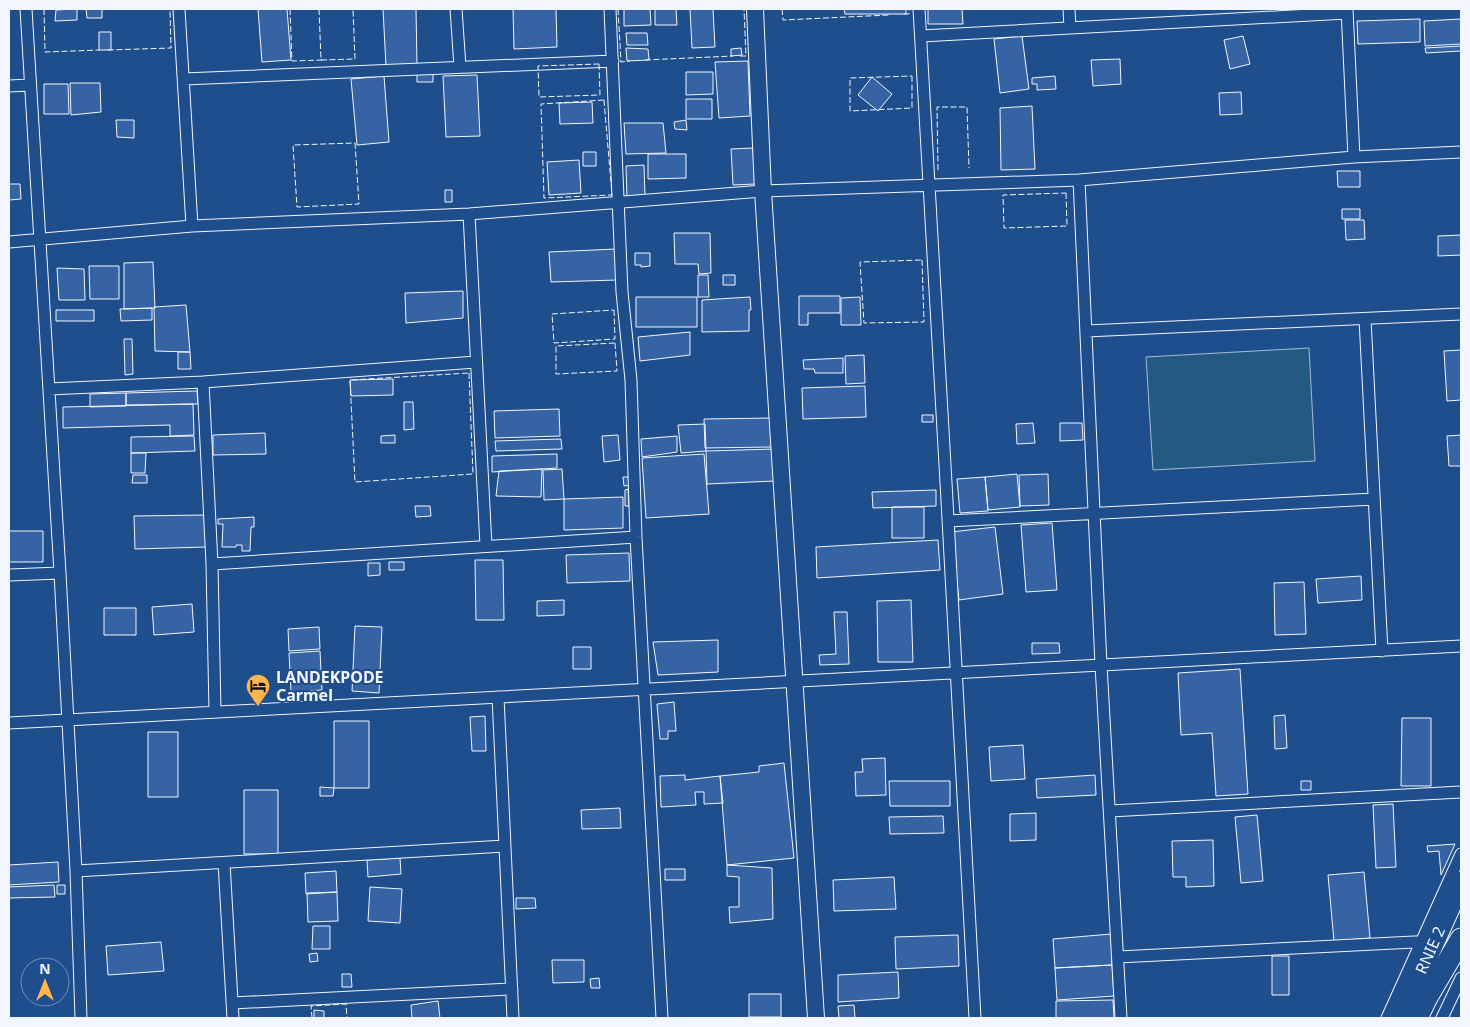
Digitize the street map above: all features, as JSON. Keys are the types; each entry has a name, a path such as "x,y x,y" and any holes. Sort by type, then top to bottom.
{"highway":[{"name":"RNIE 2","path":"1399,1018 1427,942 1461,882"},
{"name":"RNIE 2","path":"1417,1018 1461,939"}],"street":[{"path":"26,9 60,573 76,871 81,1018"},
{"path":"180,9 192,226"},
{"path":"456,9 460,68"},
{"path":"610,9 622,292 631,380 636,537 662,1018"},
{"path":"755,9 763,192 796,682 816,1018"},
{"path":"919,9 958,673 975,1018"},
{"path":"1068,9 1070,28"},
{"path":"921,36 1347,11 1354,157"},
{"path":"184,79 613,61"},
{"path":"9,86 30,85"},
{"path":"9,242 192,226 469,214 763,192 1079,180 1354,157 1461,152"},
{"path":"1079,180 1101,665 1121,1018"},
{"path":"469,214 486,546"},
{"path":"1086,331 1461,314"},
{"path":"1365,319 1382,650"},
{"path":"49,389 203,382 476,362"},
{"path":"203,382 212,564 216,712"},
{"path":"948,522 1374,499"},
{"path":"212,564 636,537"},
{"path":"9,575 60,573"},
{"path":"9,723 1461,646"},
{"path":"498,697 513,1018"},
{"path":"1110,811 1461,792"},
{"path":"76,871 505,846"},
{"path":"1387,1018 1427,942 1461,854"},
{"path":"224,862 233,1018"},
{"path":"1118,957 1427,942"},
{"path":"1442,1018 1461,978"},
{"path":"232,1003 512,989"}],"shaded area":[{"path":"1309,348 1315,461 1153,470 1146,357"}],"building":[{"path":"77,9 77,20 55,21 56,10"},
{"path":"86,9 102,9 102,18 87,18"},
{"path":"258,9 287,9 291,60 262,62"},
{"path":"383,9 416,9 417,65 386,66"},
{"path":"513,9 556,9 557,47 514,49"},
{"path":"624,9 650,9 651,25 624,26"},
{"path":"655,9 676,9 677,25 655,25"},
{"path":"690,9 713,9 715,47 692,48"},
{"path":"844,9 906,9 906,14 845,14"},
{"path":"928,9 962,9 963,24 928,24"},
{"path":"1420,19 1420,42 1358,44 1357,21"},
{"path":"1461,19 1461,44 1425,46 1424,21"},
{"path":"99,32 111,32 111,50 99,50"},
{"path":"626,33 647,33 648,45 627,45"},
{"path":"1022,36 1029,89 1000,93 994,39"},
{"path":"1243,36 1250,64 1230,69 1224,40"},
{"path":"1461,46 1461,51 1426,53 1425,48"},
{"path":"626,48 648,49 649,60 627,61"},
{"path":"741,48 742,55 731,56 731,49"},
{"path":"1120,59 1121,84 1093,86 1091,60"},
{"path":"748,61 750,116 719,118 715,62"},
{"path":"686,72 713,72 713,94 686,95"},
{"path":"417,74 433,74 433,82 417,82"},
{"path":"477,75 480,136 446,137 443,76"},
{"path":"384,76 389,142 357,145 351,79"},
{"path":"1055,76 1056,89 1037,90 1037,84 1032,84 1032,78"},
{"path":"872,77 892,94 878,111 858,95"},
{"path":"70,83 100,83 101,112 71,115"},
{"path":"44,84 68,84 69,114 44,114"},
{"path":"1241,92 1242,114 1220,115 1219,93"},
{"path":"686,99 712,99 712,119 686,119"},
{"path":"592,102 593,123 560,124 559,103"},
{"path":"1032,106 1035,169 1001,170 1000,108"},
{"path":"116,120 134,120 134,138 117,137"},
{"path":"686,120 687,130 675,129 674,122"},
{"path":"624,123 663,123 666,153 626,154"},
{"path":"753,148 755,184 733,185 731,149"},
{"path":"583,152 596,152 596,166 583,166"},
{"path":"648,154 686,154 686,178 648,179"},
{"path":"579,160 581,193 549,195 547,162"},
{"path":"644,165 645,196 627,197 626,166"},
{"path":"1337,171 1360,171 1360,187 1338,187"},
{"path":"9,184 20,184 21,199 9,200"},
{"path":"445,190 452,190 452,202 445,202"},
{"path":"1342,209 1360,209 1360,219 1342,219"},
{"path":"1345,220 1364,220 1365,239 1346,240"},
{"path":"674,233 710,233 711,273 699,274 698,264 675,264"},
{"path":"1461,235 1461,255 1438,256 1438,236"},
{"path":"616,249 617,280 551,282 549,252"},
{"path":"635,253 650,253 650,266 641,267 641,265 635,265"},
{"path":"153,262 155,308 124,309 124,263"},
{"path":"89,266 119,266 119,299 90,299"},
{"path":"57,268 84,269 85,300 59,300"},
{"path":"698,275 708,275 709,297 698,297"},
{"path":"723,275 735,275 735,285 723,285"},
{"path":"463,291 463,318 406,323 405,293"},
{"path":"799,296 840,296 840,313 808,313 808,325 799,325"},
{"path":"636,297 697,297 697,327 636,327"},
{"path":"750,297 749,331 702,332 702,300"},
{"path":"860,297 861,325 841,325 841,298"},
{"path":"186,305 190,352 155,351 154,307"},
{"path":"152,308 152,320 121,321 120,309"},
{"path":"56,310 94,310 94,321 56,321"},
{"path":"690,332 690,355 640,361 638,337"},
{"path":"124,339 132,339 133,374 125,375"},
{"path":"1461,350 1461,400 1447,401 1444,351"},
{"path":"178,352 190,352 191,369 178,369"},
{"path":"864,355 865,383 846,384 845,356"},
{"path":"843,358 843,373 815,373 814,369 804,369 803,360"},
{"path":"393,379 393,395 351,396 350,380"},
{"path":"865,386 866,417 803,419 802,388"},
{"path":"197,391 198,404 126,405 126,393"},
{"path":"126,393 126,406 90,407 90,394"},
{"path":"404,402 413,402 414,429 404,430"},
{"path":"193,404 194,435 170,436 170,425 63,428 63,407"},
{"path":"559,409 560,436 495,438 494,411"},
{"path":"922,415 933,415 933,422 922,422"},
{"path":"771,418 772,447 705,448 704,419"},
{"path":"1033,423 1035,443 1017,444 1016,424"},
{"path":"1060,423 1082,423 1083,440 1060,441"},
{"path":"705,424 706,451 681,453 678,425"},
{"path":"265,433 266,454 213,455 213,435"},
{"path":"395,435 395,443 381,443 381,436"},
{"path":"618,435 620,460 604,462 602,436"},
{"path":"1461,435 1461,466 1449,466 1447,436"},
{"path":"194,436 195,451 131,453 131,437"},
{"path":"677,436 677,452 642,457 641,439"},
{"path":"561,439 562,449 496,451 495,441"},
{"path":"774,449 775,481 707,484 706,451"},
{"path":"131,453 146,453 145,473 131,473"},
{"path":"557,454 557,468 492,472 492,456"},
{"path":"704,454 709,514 646,518 642,458"},
{"path":"542,469 541,497 496,496 499,471"},
{"path":"562,469 564,499 544,500 543,470"},
{"path":"1017,474 1020,507 988,510 985,477"},
{"path":"1048,474 1049,505 1020,506 1019,475"},
{"path":"133,475 147,475 147,483 132,483"},
{"path":"623,477 632,477 632,485 624,486"},
{"path":"985,477 988,511 960,513 957,479"},
{"path":"628,489 629,506 625,506 625,490"},
{"path":"936,490 936,506 873,508 872,492"},
{"path":"623,497 623,528 564,530 564,499"},
{"path":"415,506 430,506 431,516 416,517"},
{"path":"892,507 924,507 924,538 892,538"},
{"path":"205,515 206,547 135,549 134,516"},
{"path":"254,517 254,527 251,527 250,551 242,551 242,545 222,547 223,524 218,524 218,519"},
{"path":"1052,523 1057,590 1026,592 1021,525"},
{"path":"995,527 1003,594 959,600 951,532"},
{"path":"9,531 43,531 43,562 9,562"},
{"path":"938,540 940,570 817,578 816,547"},
{"path":"629,553 630,581 567,583 566,555"},
{"path":"475,560 503,560 504,620 476,620"},
{"path":"389,562 404,562 404,570 389,570"},
{"path":"368,563 380,563 380,575 368,576"},
{"path":"1361,576 1362,600 1318,603 1316,579"},
{"path":"1304,582 1306,634 1275,635 1274,583"},
{"path":"564,600 564,615 537,616 537,601"},
{"path":"911,600 913,662 878,662 877,601"},
{"path":"192,604 194,632 154,635 152,607"},
{"path":"104,608 136,608 136,635 104,635"},
{"path":"834,612 847,612 849,664 820,665 819,655 836,654"},
{"path":"355,626 382,627 379,693 352,691"},
{"path":"319,627 320,649 289,651 288,629"},
{"path":"718,640 718,672 658,675 653,642"},
{"path":"1032,643 1059,643 1060,653 1032,654"},
{"path":"573,647 591,647 591,669 573,669"},
{"path":"320,651 322,690 291,692 289,653"},
{"path":"1240,669 1248,794 1216,796 1212,733 1181,735 1178,673"},
{"path":"674,702 676,731 668,731 668,739 660,739 657,704"},
{"path":"1285,715 1287,748 1275,749 1274,716"},
{"path":"485,716 486,751 472,751 470,717"},
{"path":"1402,718 1431,718 1431,786 1401,786"},
{"path":"334,721 369,721 369,788 334,788"},
{"path":"148,732 178,732 178,797 148,797"},
{"path":"1023,745 1025,779 991,781 989,747"},
{"path":"885,758 886,795 856,796 855,772 863,772 862,759"},
{"path":"784,763 794,858 727,865 720,776 759,772 759,766"},
{"path":"685,775 685,780 720,776 723,803 704,804 704,792 695,792 696,805 661,807 660,776"},
{"path":"1095,775 1096,795 1037,798 1036,779"},
{"path":"889,781 950,781 950,806 890,806"},
{"path":"1301,781 1311,781 1311,790 1301,790"},
{"path":"320,787 334,788 333,796 320,796"},
{"path":"244,790 278,790 278,854 244,854"},
{"path":"1393,804 1396,867 1376,868 1373,805"},
{"path":"620,808 621,828 582,829 581,810"},
{"path":"1036,813 1036,840 1010,841 1010,814"},
{"path":"1257,815 1263,881 1241,883 1235,817"},
{"path":"943,816 944,833 890,834 889,817"},
{"path":"1213,840 1214,886 1186,887 1186,877 1173,877 1172,841"},
{"path":"1455,844 1441,875 1439,851 1428,852 1427,846"},
{"path":"400,858 401,874 368,877 367,860"},
{"path":"58,862 59,882 9,885 9,865"},
{"path":"727,865 772,868 773,919 730,923 729,907 739,907 739,877 727,876"},
{"path":"665,869 685,869 685,880 665,880"},
{"path":"336,871 337,892 306,894 305,873"},
{"path":"1364,872 1370,938 1334,941 1328,875"},
{"path":"894,877 896,909 834,911 833,880"},
{"path":"54,885 55,897 9,898 9,887"},
{"path":"57,885 65,885 65,894 57,894"},
{"path":"370,887 402,889 400,923 368,921"},
{"path":"337,892 338,921 308,922 307,893"},
{"path":"516,898 535,898 536,908 516,909"},
{"path":"313,926 330,926 330,949 312,949"},
{"path":"1111,934 1112,965 1055,968 1053,939"},
{"path":"958,935 959,966 896,969 895,937"},
{"path":"161,942 164,971 108,975 106,946"},
{"path":"317,953 318,961 310,962 309,954"},
{"path":"1272,956 1289,956 1289,995 1272,995"},
{"path":"552,960 584,960 584,982 553,983"},
{"path":"1112,965 1114,996 1057,1000 1055,968"},
{"path":"898,972 899,998 838,1002 838,975"},
{"path":"342,974 351,974 352,987 342,987"},
{"path":"599,978 600,988 591,988 590,979"},
{"path":"749,994 781,994 781,1017 749,1017"},
{"path":"1113,1000 1114,1018 1056,1018 1056,1001"},
{"path":"438,1001 440,1018 412,1018 411,1005"},
{"path":"854,1005 855,1018 839,1018 838,1006"},
{"path":"314,1010 324,1011 324,1018 314,1018"}],"fence":[{"path":"44,9 45,52 100,50"},
{"path":"108,50 171,48 170,9"},
{"path":"290,9 292,61 321,59"},
{"path":"319,9 321,60 355,59 353,9"},
{"path":"618,9 621,62 630,61"},
{"path":"740,56 746,56 744,9"},
{"path":"782,9 783,20 889,15"},
{"path":"904,14 909,14 909,9"},
{"path":"645,60 733,56"},
{"path":"599,64 600,95 539,97 538,66 599,64"},
{"path":"912,76 912,108 850,111 850,78 912,76"},
{"path":"604,100 612,195 544,198 541,104 604,100"},
{"path":"938,170 937,107 967,107 969,168"},
{"path":"355,143 359,204 297,207 293,145 355,143"},
{"path":"1066,193 1067,226 1004,228 1003,195 1066,193"},
{"path":"922,260 924,322 864,323 860,262 922,260"},
{"path":"614,310 615,339 554,343 552,314 614,310"},
{"path":"615,343 617,371 556,374 556,346 615,343"},
{"path":"469,373 473,474 355,482 350,380 469,373"},
{"path":"312,1018 311,1006 346,1004 347,1018"}],"place":[{"name":"LANDEKPODE Carmel","path":"258,707"}]}
